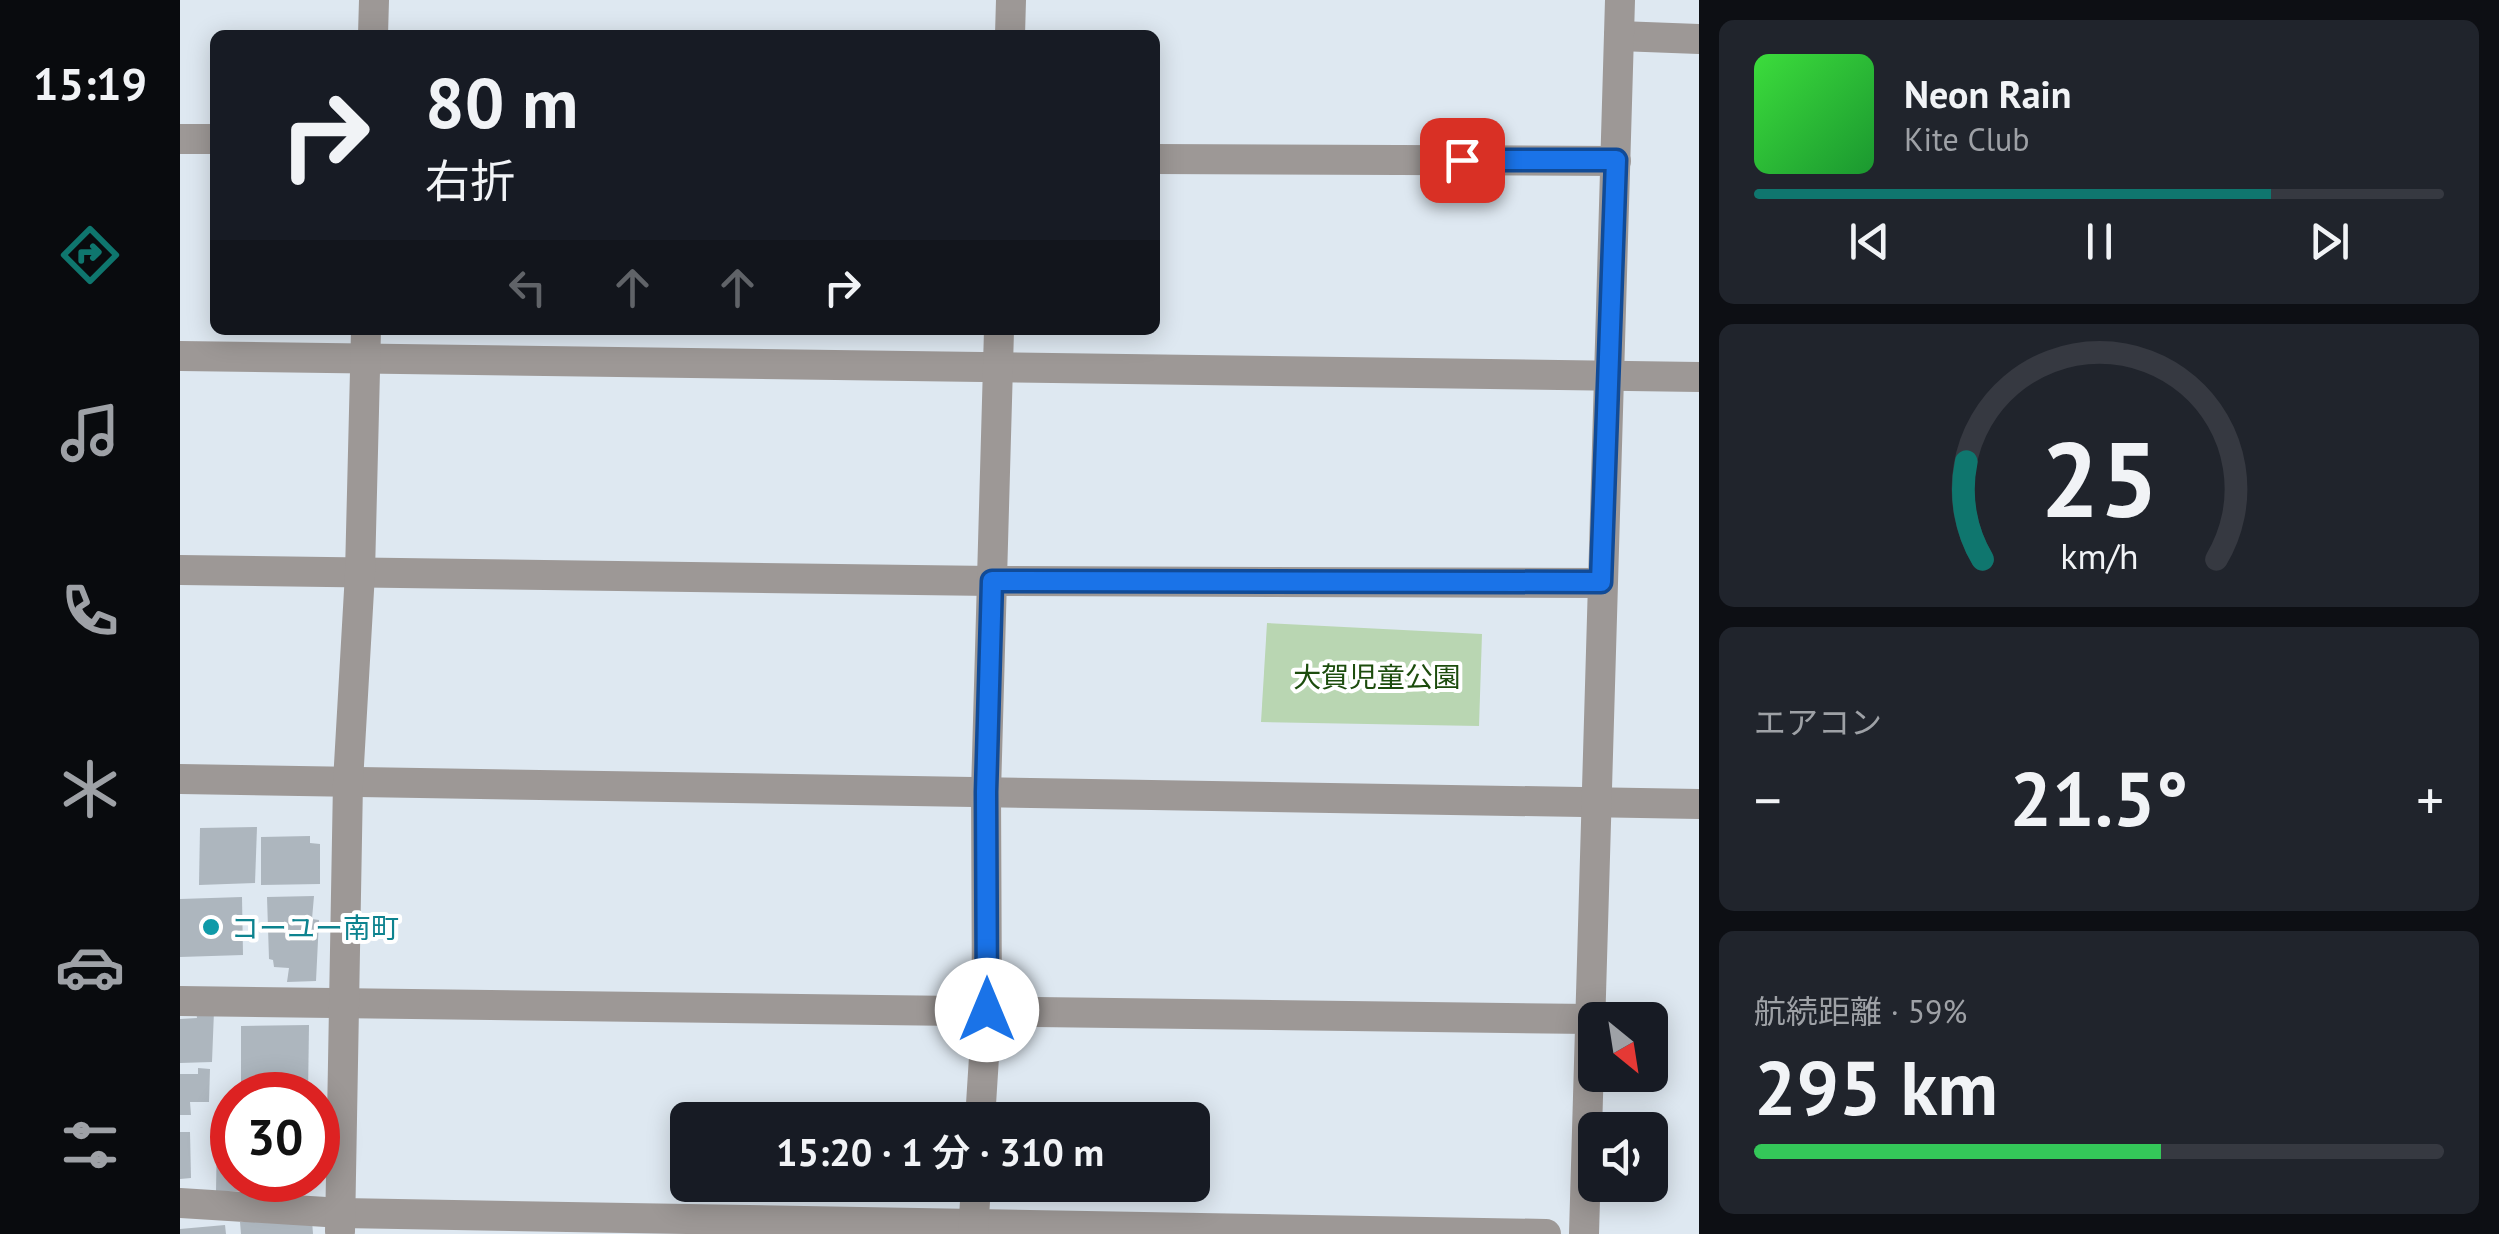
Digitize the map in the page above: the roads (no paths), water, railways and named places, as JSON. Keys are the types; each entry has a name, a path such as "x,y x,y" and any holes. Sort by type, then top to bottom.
{"street":[{"path":"373,30 374,0"},
{"path":"1010,30 1011,0"},
{"path":"1591,1002 1620,0"},
{"path":"1619,36 1699,39"},
{"path":"180,139 210,140"},
{"path":"1160,159 1616,160"},
{"path":"981,1102 987,1010 986,792 1000,335"},
{"path":"180,356 365,344 998,366 1699,377"},
{"path":"341,1224 348,782 360,574 365,344"},
{"path":"180,570 992,581 1601,582"},
{"path":"180,779 1699,804"},
{"path":"180,1001 1578,1018"},
{"path":"1584,1234 1588,1092"},
{"path":"973,1228 975,1202"},
{"path":"180,1203 341,1224 1546,1234"}],"place":[{"name":"コーユー南町","path":"211,927"}],"park label":[{"name":"大賀児童公園","path":"1377,676"}]}
